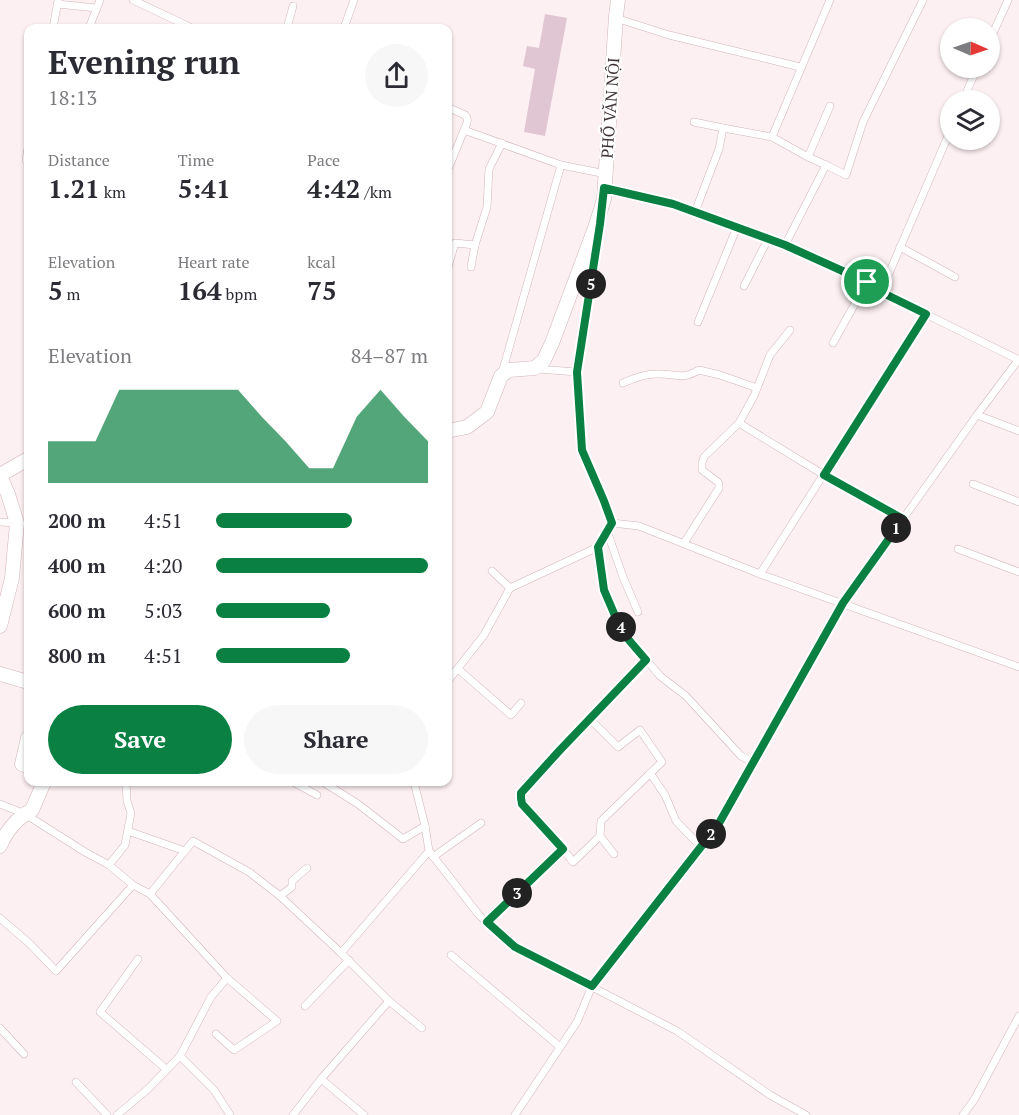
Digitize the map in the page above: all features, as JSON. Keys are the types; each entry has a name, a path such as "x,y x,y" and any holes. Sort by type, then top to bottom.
{"street":[{"name":"PHỐ VĂN NỘI","path":"535,368 544,360 552,344 595,228 604,187 618,0"},
{"path":"452,430 467,426 487,412 501,376 509,370 535,368"},
{"path":"0,626 3,602 12,578 17,523 0,476 24,461"},
{"path":"0,674 24,681"},
{"path":"0,846 4,837 25,814 32,810 42,786"}],"lane":[{"path":"91,24 100,0"},
{"path":"133,0 184,24"},
{"path":"345,24 354,0"},
{"path":"772,137 830,0"},
{"path":"694,122 772,137 846,175 863,122 923,0"},
{"path":"1000,18 1008,0"},
{"path":"54,24 57,2 97,8"},
{"path":"288,24 293,6"},
{"path":"621,20 669,35 800,67"},
{"path":"808,157 830,105"},
{"path":"452,109 465,115 468,120 452,159"},
{"path":"695,212 719,149 723,128"},
{"path":"464,130 561,165 604,187 673,204 785,245 867,282 881,292 1019,360 843,603 718,825 592,986 577,1022 515,1115"},
{"path":"471,267 475,245 487,207 489,169 502,143"},
{"path":"881,292 942,150"},
{"path":"501,376 561,165"},
{"path":"785,245 826,165"},
{"path":"604,187 577,372 582,450 612,523"},
{"path":"698,322 737,226"},
{"path":"744,286 768,239"},
{"path":"452,253 455,243 475,245"},
{"path":"900,247 955,277"},
{"path":"833,343 867,282"},
{"path":"760,574 926,314"},
{"path":"684,543 719,488 718,482 702,470 704,457 739,423 758,388 770,355 790,330"},
{"path":"535,368 577,372"},
{"path":"623,383 640,376 658,374 688,376 699,370 758,388"},
{"path":"977,415 1019,431"},
{"path":"739,423 824,475 903,519"},
{"path":"973,484 1019,502"},
{"path":"0,522 17,523"},
{"path":"452,676 484,635 510,588 598,547 612,523"},
{"path":"612,523 639,526 760,574 1019,667"},
{"path":"607,531 638,612"},
{"path":"598,547 604,590 622,632 660,676 687,696 741,756 753,762"},
{"path":"958,549 1019,572"},
{"path":"492,571 510,588"},
{"path":"600,836 573,862 522,804 521,793 646,660"},
{"path":"458,669 511,715 521,703"},
{"path":"590,719 618,747 640,730 662,762 601,821 600,836 614,854"},
{"path":"650,773 665,795 676,821 701,847"},
{"path":"109,865 125,845 131,813 127,801 126,786"},
{"path":"300,786 317,795"},
{"path":"329,786 358,804 403,839 425,826"},
{"path":"415,786 431,854 479,915 515,947 677,1031 770,1095 806,1115"},
{"path":"0,804 25,814 109,865 133,885 150,894 227,978 278,1021 234,1050 216,1034"},
{"path":"341,953 431,854 481,823"},
{"path":"128,831 185,851"},
{"path":"150,894 193,841 249,872 280,896 389,1001 422,1028"},
{"path":"487,922 563,849"},
{"path":"280,896 292,887 292,881 307,868"},
{"path":"0,918 56,970 133,885"},
{"path":"451,955 560,1047"},
{"path":"138,959 100,1012 166,1069"},
{"path":"305,1006 349,960"},
{"path":"117,1115 148,1089 180,1056 211,997 227,978"},
{"path":"293,1115 389,1001"},
{"path":"963,1115 974,1100 1019,1016"},
{"path":"0,1028 24,1054"},
{"path":"180,1056 214,1090 230,1115"},
{"path":"321,1079 364,1115"},
{"path":"76,1082 107,1115"}],"building":[{"path":"545,14 567,18 545,136 524,132 535,69 523,66 527,46 539,48"}],"route":[{"path":"604,188 673,204 737,226 867,282 881,292 926,314 824,475 903,519 843,603 718,825 592,986 515,947 487,922 563,849 522,804 521,793 646,660 622,632 604,590 598,547 612,523 582,450 577,372 604,188"}]}
